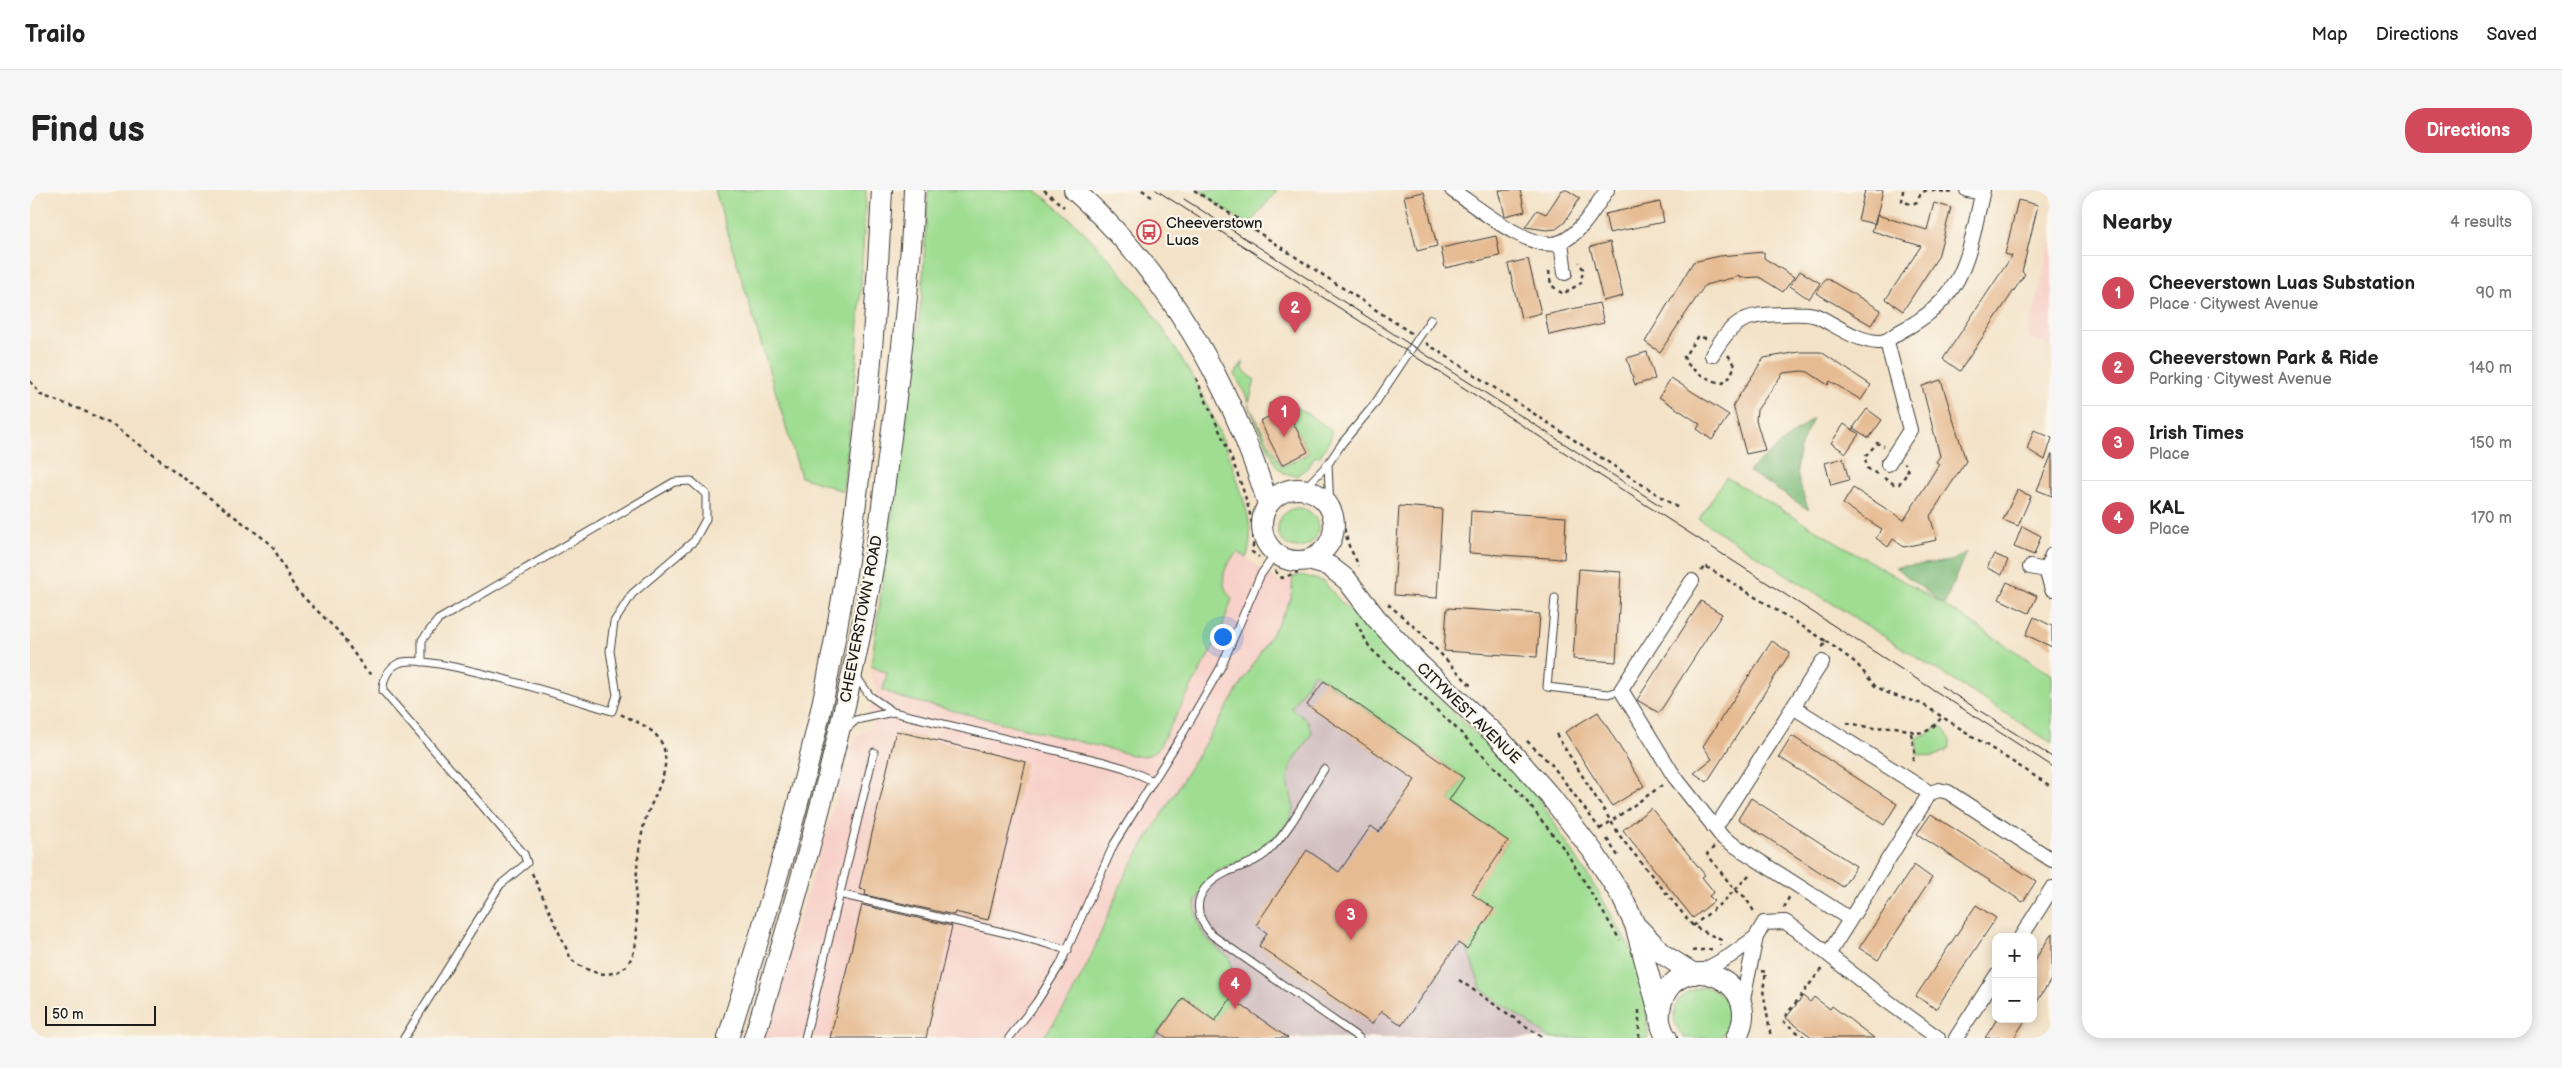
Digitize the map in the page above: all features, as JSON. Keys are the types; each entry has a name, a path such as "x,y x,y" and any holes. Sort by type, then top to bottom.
{"main road":[{"name":"CHEEVERSTOWN ROAD","path":"728,1038 776,886 807,768 838,618 865,446 882,190"},
{"name":"CHEEVERSTOWN ROAD","path":"754,1038 784,940 837,738 853,670 874,561 901,360 911,268 914,190"},
{"path":"1074,190 1144,264 1169,296 1215,372 1258,472 1268,504"},
{"path":"1258,472 1279,486 1300,489 1323,499 1330,509 1334,519 1331,540 1322,552 1306,566 1285,559 1271,558 1261,525 1268,504 1280,494 1300,489"},
{"name":"CITYWEST AVENUE","path":"1331,540 1347,580"},
{"name":"CITYWEST AVENUE","path":"1306,566 1329,566 1347,580 1376,618 1420,664 1498,737 1550,796 1592,850 1622,897 1635,925 1660,1028"},
{"name":"CITYWEST AVENUE","path":"1635,925 1664,955 1697,973 1716,975 1728,982 1737,992 1743,1008"},
{"path":"1660,1028 1664,996 1674,983 1697,973"},
{"path":"1736,1038 1741,1030 1743,1008"},
{"path":"1743,1008 1754,1038"}],"street":[{"path":"1452,190 1525,238 1542,243 1561,242 1582,226 1607,190"},
{"path":"1887,342 1893,336 1918,323 1933,311 1961,276 1968,262 1983,191 1967,190"},
{"path":"1561,242 1564,272"},
{"path":"1712,355 1722,338 1736,323 1748,317 1766,314 1813,315 1865,340 1887,342"},
{"path":"1887,342 1910,430 1888,464"},
{"path":"2052,555 2046,570 2052,589"},
{"path":"2030,567 2046,570"},
{"path":"1692,581 1621,690 1674,776 1723,838 1850,919"},
{"path":"1713,826 1720,821 1822,662"},
{"path":"1793,707 1930,793"},
{"path":"1830,954 1930,793 1939,790 1948,792 2052,860"},
{"path":"2024,933 2052,888"},
{"path":"1743,1008 1756,936 1764,922 1782,922 1796,929 1830,954 1883,998 1938,1038"},
{"path":"1697,973 1730,956 1756,936"},
{"path":"1956,1038 1995,978"}],"lane":[{"path":"1300,489 1328,464 1343,442 1374,405 1431,319"},
{"path":"1328,464 1330,509"},
{"path":"404,1038 500,885 527,863 524,854 383,691 384,680 388,673 400,662 422,662 505,679 612,711 617,695 610,651 614,622 632,594 694,541 706,519 706,494 691,481 674,482 438,620 422,640 422,662"},
{"path":"1009,1038 1042,995 1068,950 1114,844 1221,667 1271,558"},
{"path":"1555,598 1547,687 1608,694 1621,690"},
{"path":"853,670 870,696 893,712 1104,762 1132,771 1153,781"},
{"path":"837,738 856,720 893,712"},
{"path":"805,1038 874,752"},
{"path":"1324,769 1287,826 1266,853 1250,865 1229,871 1214,879 1203,891 1197,904 1200,923 1212,935 1359,1038"},
{"path":"840,894 1019,936 1068,950"}],"path":[{"path":"1044,190 1070,212"},
{"path":"1142,190 1153,198"},
{"path":"1194,190 1678,508"},
{"path":"1903,190 1902,202 1912,204 1917,202 1921,193 1927,190"},
{"path":"1195,375 1243,490 1253,532 1254,543 1252,552 1271,558 1282,578 1306,566"},
{"path":"30,381 41,395 82,410 115,426 272,545 296,590 340,633 367,672 384,680"},
{"path":"1692,581 1705,566 1826,641 1856,663 1875,686 1890,694 1922,704 2052,787"},
{"path":"1353,616 1370,648 1490,761 1551,830 1579,870 1621,942"},
{"path":"1822,662 1816,658 1826,641"},
{"path":"527,863 571,958 582,968 595,974 610,975 624,967 633,954 637,929 637,864 643,826 665,769 664,748 653,732 645,726 612,711"},
{"path":"1831,730 1836,724 1849,723 1874,728 1894,727 1911,732 1929,730 1942,717"},
{"path":"1904,776 1915,754 1911,732"},
{"path":"1556,734 1610,822 1693,926 1721,940 1720,945"},
{"path":"1600,829 1674,776"},
{"path":"1723,838 1707,854 1734,889 1745,897 1758,919 1764,922"},
{"path":"1693,926 1752,872 1760,861"},
{"path":"1782,922 1785,903 1796,885"},
{"path":"1806,1038 1784,1022 1784,1018 1830,954"},
{"path":"1755,970 1766,972 1763,990 1771,1038"},
{"path":"1459,980 1543,1038"}],"shaded area":[{"path":"2052,235 2052,347 2028,337"},
{"path":"1238,552 1280,583 1293,577 1291,597 1283,615 1125,875 1089,961 1067,1004 1043,1038 762,1038 853,745 857,737 873,727 870,707 878,689 871,678 871,666 887,673 898,697 1141,757 1149,755 1232,599 1224,585 1224,573 1227,563"},
{"path":"1314,673 1464,778 1450,800 1508,841 1547,1038 1154,1038 1183,998 1192,949 1183,920 1282,717"}],"green space":[{"path":"715,190 866,190 857,358 843,491 801,477"},
{"path":"928,190 1035,190 1068,217 1100,249 1130,284 1158,322 1184,362 1206,403 1224,444 1247,512 1250,530 1249,549 1246,558 1238,552 1226,568 1224,574 1225,586 1227,593 1232,599 1219,636 1158,749 1149,755 1141,757 898,697 883,690 887,673 871,666 922,295"},
{"path":"1198,190 1277,190 1248,226"},
{"path":"1243,362 1243,370 1255,380 1249,402 1235,374"},
{"path":"1279,396 1326,426 1332,432 1330,440 1319,458 1315,456 1307,468 1296,476 1284,473 1277,467 1248,404 1282,467 1309,453"},
{"path":"1813,418 1798,454 1797,464 1800,483 1809,510 1748,471"},
{"path":"1726,477 1944,605 2052,675 2052,743 1699,519"},
{"path":"1298,508 1312,514 1318,528 1312,542 1298,548 1284,542 1278,528 1284,514"},
{"path":"1966,552 1944,605 1895,567 1952,561"},
{"path":"1302,575 1324,582 1347,609 1352,606 1414,674 1533,790 1600,895 1640,965 1646,996 1648,1038 1547,1038 1546,1035 1482,990 1467,949 1471,894 1508,841 1449,800 1464,778 1314,673 1291,708 1308,721 1312,733 1290,767 1288,780 1294,809 1288,822 1267,847 1253,856 1220,869 1208,880 1195,902 1198,921 1204,935 1215,947 1230,958 1232,974 1244,981 1215,1021 1183,998 1154,1038 1043,1038 1067,1004 1089,961 1125,875 1283,615 1291,597 1293,577"},
{"path":"1940,725 1950,740 1948,750 1932,757 1917,754 1917,738 1933,731"},
{"path":"1705,987 1714,990 1725,1001 1729,1015 1728,1023 1720,1038 1684,1038 1678,1030 1675,1021 1676,1005 1680,998 1687,993"}],"building":[{"path":"1499,190 1520,190 1525,211 1505,216"},
{"path":"1562,190 1567,190 1580,198 1564,223 1556,229 1547,230 1525,227 1537,210 1546,214"},
{"path":"1865,190 1883,190 1875,224 1858,220"},
{"path":"1424,192 1437,246 1417,251 1404,196"},
{"path":"2018,200 2038,205 2022,272 2025,274 1960,371 1943,359 2012,256 2005,254"},
{"path":"1660,202 1664,222 1609,233 1605,214"},
{"path":"1934,203 1951,208 1938,257 1903,311 1886,299 1921,246 1872,231 1877,215 1927,230"},
{"path":"1496,236 1500,256 1445,268 1441,248"},
{"path":"1610,242 1623,296 1603,301 1590,247"},
{"path":"1764,252 1764,258 1794,277 1783,292 1759,277 1740,278 1740,276 1705,285 1660,352 1645,342 1693,262 1720,256"},
{"path":"1528,259 1541,313 1521,318 1508,264"},
{"path":"1800,271 1820,283 1809,299 1790,286"},
{"path":"1826,278 1881,310 1871,325 1816,293"},
{"path":"1599,303 1604,323 1549,335 1545,315"},
{"path":"1647,352 1655,379 1635,385 1627,358"},
{"path":"1799,352 1821,352 1871,385 1861,400 1830,381 1828,385 1808,372 1783,373 1757,410 1756,420 1765,450 1746,454 1733,405 1764,358"},
{"path":"1671,378 1729,415 1712,440 1697,429 1700,424 1659,397"},
{"path":"1941,380 1966,461 1930,516 1937,540 1904,547 1893,539 1888,547 1876,538 1882,529 1843,504 1853,488 1904,520 1939,464 1936,462 1940,456 1922,386"},
{"path":"1281,398 1308,452 1282,465 1260,421 1274,414 1269,404"},
{"path":"1867,409 1882,420 1869,438 1853,428"},
{"path":"1844,424 1859,434 1846,453 1831,443"},
{"path":"2034,430 2052,438 2045,460 2027,449"},
{"path":"2052,454 2052,496 2037,490"},
{"path":"1843,458 1849,480 1831,485 1825,463"},
{"path":"2017,490 2031,496 2018,526 2003,520"},
{"path":"1399,506 1442,509 1437,598 1394,595"},
{"path":"1471,511 1566,517 1564,559 1469,553"},
{"path":"2022,526 2041,536 2034,555 2014,547"},
{"path":"1994,554 2008,560 2002,575 1987,568"},
{"path":"1579,569 1621,572 1616,662 1573,659"},
{"path":"2007,582 2037,596 2029,613 1999,599"},
{"path":"1701,601 1722,614 1659,713 1637,700"},
{"path":"1447,608 1540,614 1537,657 1444,651"},
{"path":"2034,617 2052,626 2052,647 2026,635"},
{"path":"1772,641 1790,653 1707,782 1694,773 1712,759 1703,746"},
{"path":"1324,681 1464,778 1449,800 1508,841 1472,894 1494,909 1467,949 1458,943 1402,1025 1381,1011 1372,1024 1259,946 1267,933 1256,925 1307,850 1339,872 1371,826 1379,832 1415,780 1307,705"},
{"path":"1598,712 1644,786 1612,806 1565,732"},
{"path":"896,731 1026,762 988,920 955,912 954,915 865,895 866,890 859,889"},
{"path":"1792,736 1897,804 1884,825 1779,757"},
{"path":"1751,798 1856,866 1843,887 1738,819"},
{"path":"1651,808 1705,875 1702,877 1714,892 1709,896 1714,901 1693,918 1623,830"},
{"path":"1931,814 2036,881 2023,902 1917,834"},
{"path":"1914,865 1932,878 1878,960 1859,948"},
{"path":"862,905 952,926 926,1038 830,1038"},
{"path":"1976,905 1996,918 1936,1009 1916,996"},
{"path":"2052,933 2052,978 2037,1002 2037,978 2037,957"},
{"path":"1803,996 1810,1002 1814,997 1830,1009 1832,1006 1874,1038 1813,1038 1786,1018"},
{"path":"1183,998 1215,1021 1231,998 1288,1038 1167,1038 1159,1032"},
{"path":"1994,1023 2023,1023 2014,1038 1985,1038"}],"tram line":[{"path":"1156,190 2052,766"},
{"path":"1184,199 1661,506"},
{"path":"1941,686 2052,757"}],"place":[{"name":"Cheeverstown Luas","path":"1149,232"},
{"name":"Cheeverstown Park & Ride","path":"1295,333"},
{"name":"Cheeverstown Luas Substation","path":"1284,437"},
{"name":"Irish Times","path":"1351,940"},
{"name":"KAL","path":"1235,1009"}]}
